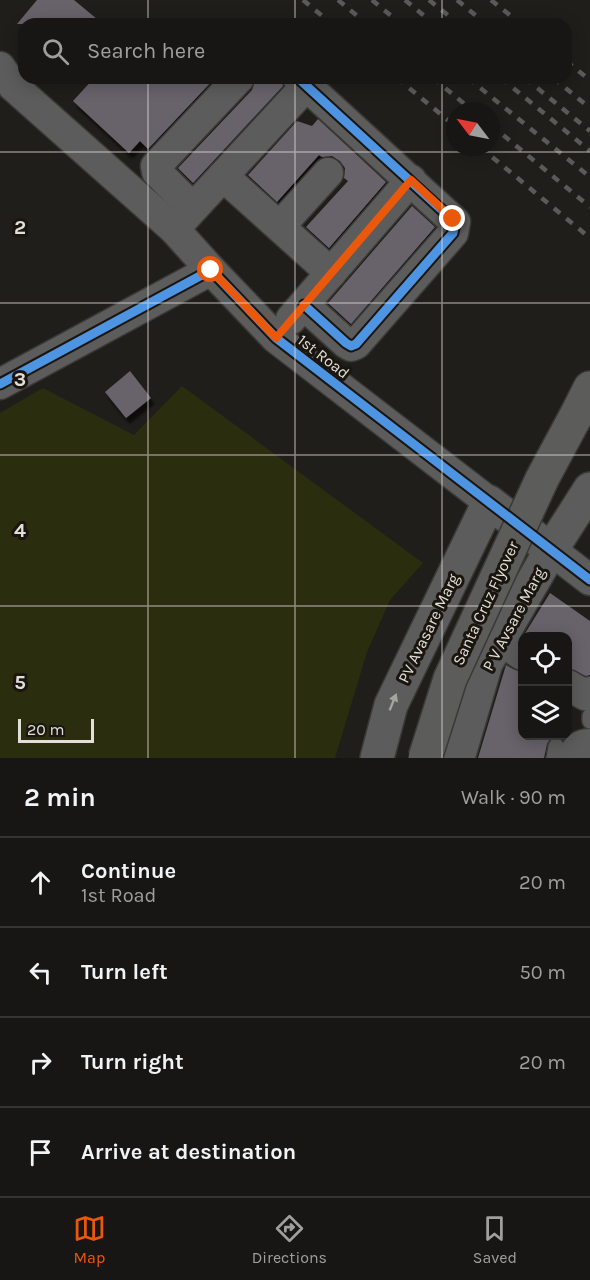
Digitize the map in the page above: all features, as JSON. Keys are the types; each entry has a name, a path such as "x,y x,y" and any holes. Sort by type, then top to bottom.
{"main road":[{"name":"Santa Cruz Flyover","path":"425,758 450,679 542,479 590,388"},
{"path":"446,758 475,661 573,459 590,435"}],"street":[{"path":"0,67 13,86 184,218"},
{"path":"184,218 156,166 233,84"},
{"path":"184,218 223,176 300,84"},
{"path":"303,305 346,343 353,345 453,232 455,222 304,84"},
{"path":"280,226 328,173"},
{"path":"223,176 331,273"},
{"path":"276,338 411,180"},
{"name":"1st Road","path":"184,218 211,270 276,338 590,580"},
{"path":"0,384 211,270"},
{"name":"P V Avsare Marg","path":"458,758 486,663 504,648 551,550 590,489"},
{"name":"PV Avasare Marg","path":"377,758 391,705 489,502"},
{"path":"569,686 585,695 590,692"},
{"path":"561,754 590,744"}],"lane":[{"path":"504,648 518,664"},
{"path":"590,716 590,722"}],"green space":[{"path":"182,386 423,563 390,600 367,652 335,758 0,758 0,413 43,388 134,435"}],"building":[{"path":"37,0 74,0 96,18 22,18"},
{"path":"89,84 209,84 148,149 140,141 129,153 73,101"},
{"path":"254,84 282,84 283,86 193,183 178,168 252,90"},
{"path":"318,119 386,182 329,248 306,227 348,181 344,178 345,168 340,161 332,156 319,155 277,202 248,175 297,121 312,126"},
{"path":"412,206 435,227 351,324 328,303"},
{"path":"130,371 151,398 126,418 105,392"},
{"path":"550,593 590,621 590,675 586,676 572,670 572,632 526,632"},
{"path":"506,665 518,671 518,740 550,740 544,758 478,758"}],"railway":[{"path":"303,0 325,18"},
{"path":"338,0 360,18"},
{"path":"372,0 394,18"},
{"path":"405,0 427,18"},
{"path":"429,0 452,18"},
{"path":"457,0 479,18"},
{"path":"491,0 514,18"},
{"path":"572,66 590,80"},
{"path":"404,84 446,119"},
{"path":"440,84 462,102"},
{"path":"475,84 590,177"},
{"path":"508,84 590,151"},
{"path":"532,84 590,131"},
{"path":"560,84 590,108"},
{"path":"500,132 590,207"},
{"path":"491,156 590,238"}],"cycle path":[{"path":"304,305 346,343 351,346 356,344 453,233 455,222 305,84"},
{"path":"0,384 211,270 276,338 590,580"}],"route":[{"path":"211,270 276,338 411,180 453,219"}]}
